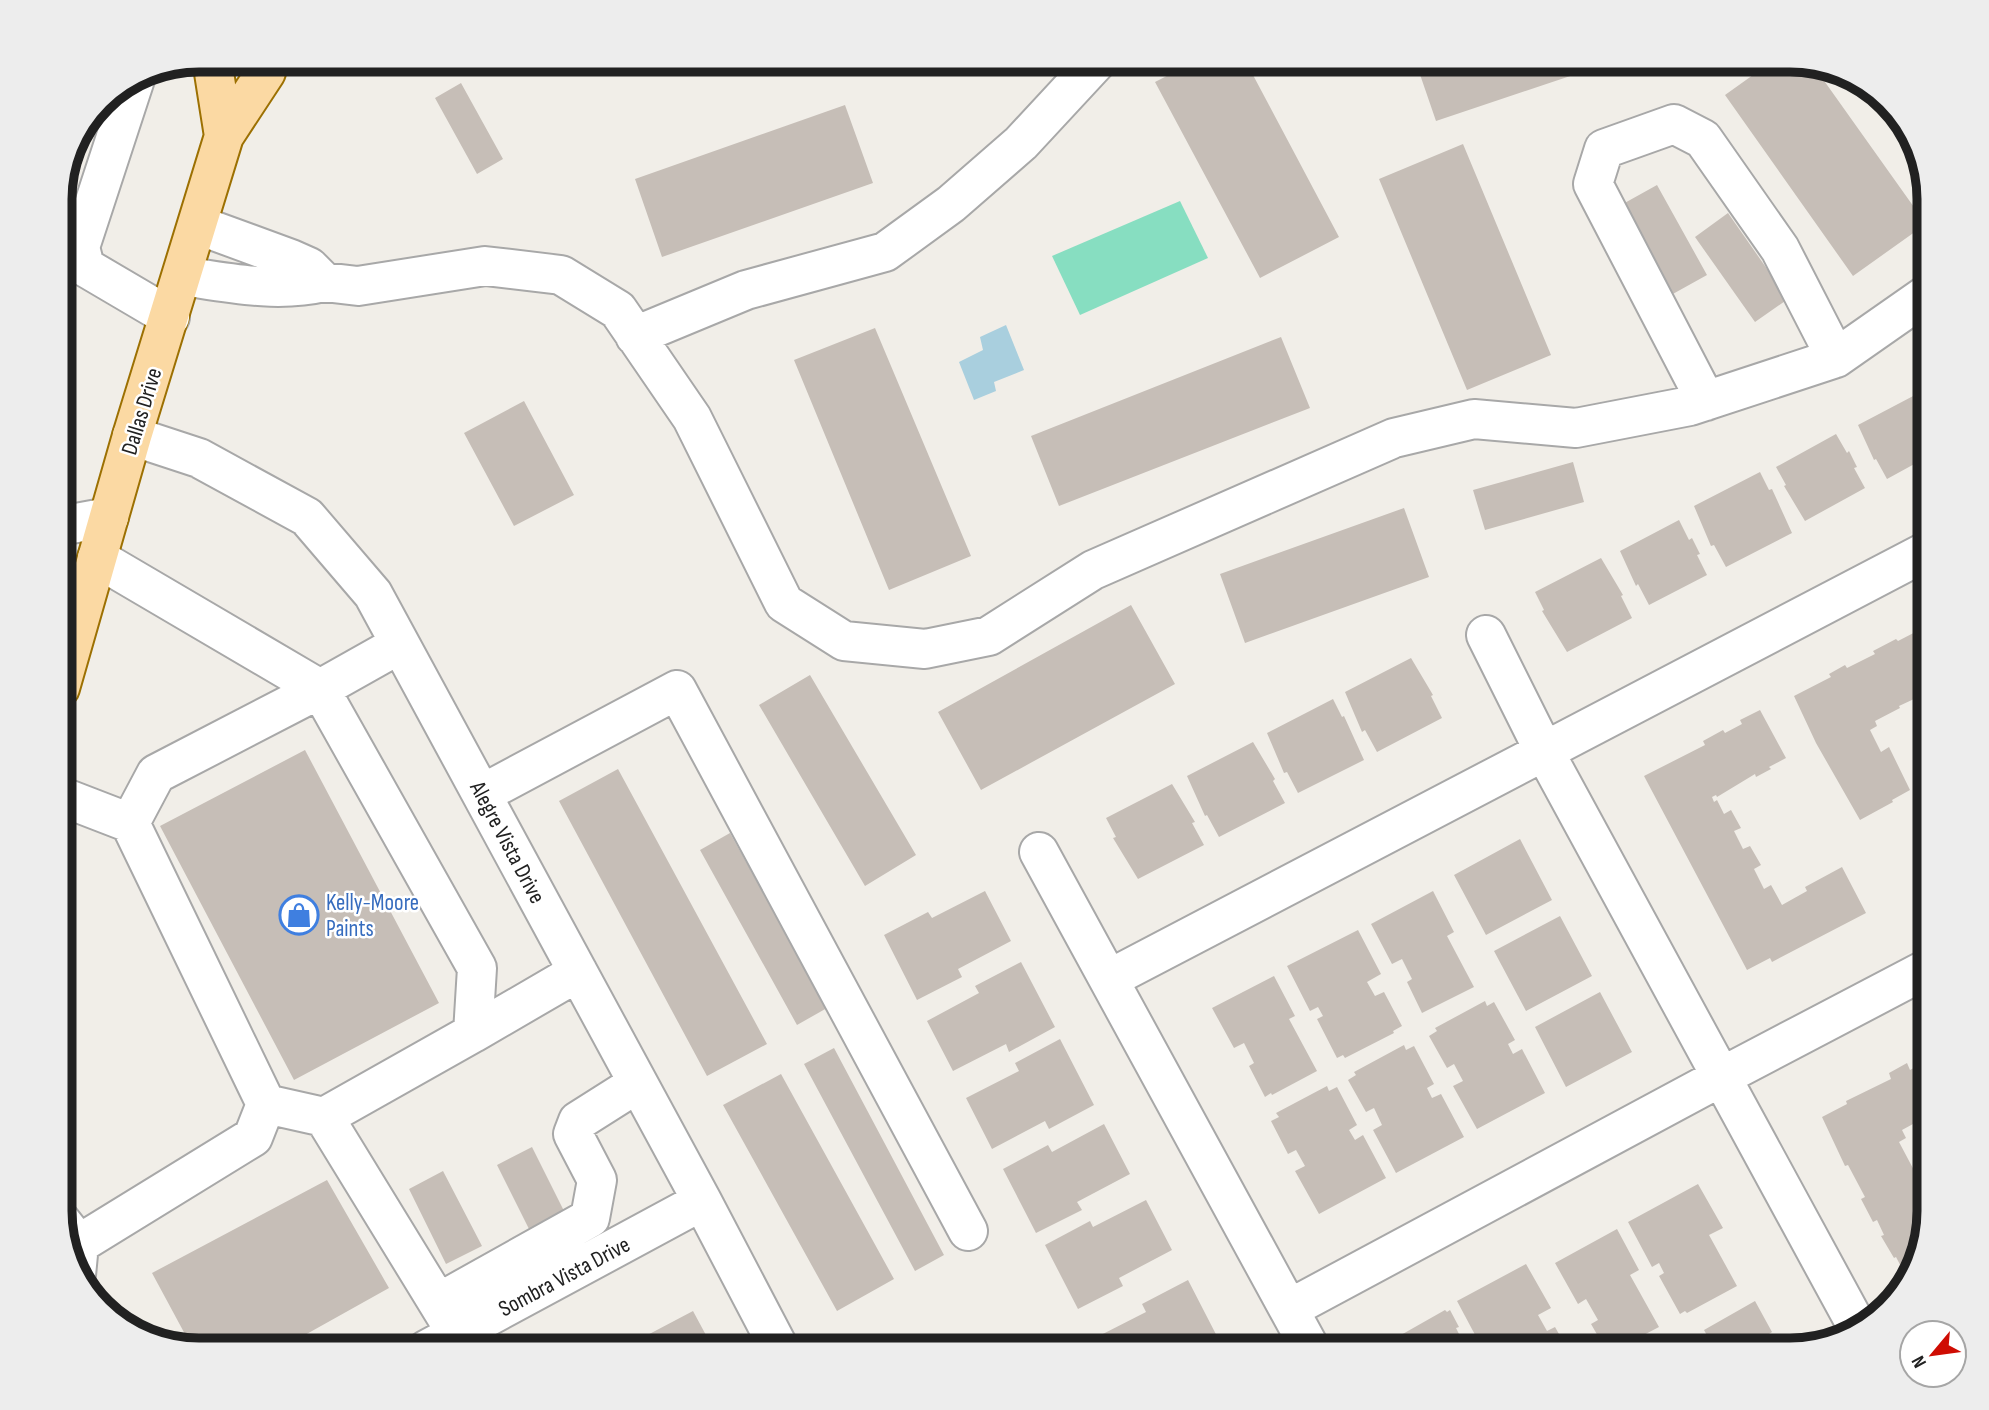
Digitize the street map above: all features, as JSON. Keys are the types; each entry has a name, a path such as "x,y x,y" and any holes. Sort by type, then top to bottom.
{"main road":[{"name":"Dallas Drive","path":"214,72 224,136"},
{"name":"Dallas Drive","path":"72,646 132,436 224,136 266,72"}],"street":[{"path":"635,336 746,290 885,252 951,204 1021,143 1087,72"},
{"path":"131,92 80,247 85,267 170,317"},
{"path":"1706,401 1593,184 1604,149 1674,124 1703,139 1780,249 1836,358"},
{"path":"198,225 309,267 324,282"},
{"path":"183,276 260,287 302,287 324,282 358,286 485,266 561,275 618,310 692,418 784,603 844,641 925,649 989,636 1093,570 1394,438 1475,419 1576,428 1690,407 1836,358 1917,302"},
{"name":"Alegre Vista Drive","path":"132,436 199,458 307,517 373,594 774,1338"},
{"path":"72,524 109,517"},
{"path":"1109,979 1917,557"},
{"path":"97,558 320,689 477,968 473,1033"},
{"path":"1486,635 1544,751 1854,1321"},
{"path":"130,823 156,774 400,645"},
{"path":"482,794 677,690 968,1231"},
{"path":"72,801 130,823 266,1104 253,1138 76,1244"},
{"path":"1039,852 1305,1338"},
{"path":"266,1104 324,1117 578,972"},
{"path":"1289,1309 1917,974"},
{"path":"324,1117 440,1329 590,1218 597,1180 573,1133 578,1121 638,1083"},
{"name":"Sombra Vista Drive","path":"440,1329 702,1201"}],"green space":[{"path":"1180,201 1208,258 1080,315 1052,256"}],"water":[{"path":"1006,325 1024,370 994,382 996,391 974,400 959,362 983,350 980,337"}],"building":[{"path":"1175,72 1251,72 1339,237 1260,278 1155,82"},
{"path":"1419,72 1582,72 1436,121"},
{"path":"1757,72 1820,75 1917,211 1917,230 1853,276 1725,95"},
{"path":"461,83 503,159 477,174 435,98"},
{"path":"845,105 873,183 662,257 635,179"},
{"path":"1463,144 1551,355 1467,390 1379,179"},
{"path":"1657,185 1707,275 1671,295 1621,205"},
{"path":"1728,213 1788,299 1755,322 1695,237"},
{"path":"875,328 971,556 889,590 794,360"},
{"path":"1281,337 1310,408 1059,506 1031,436"},
{"path":"1917,394 1917,463 1887,479 1876,459 1874,460 1858,425"},
{"path":"524,401 574,495 514,526 464,433"},
{"path":"1836,434 1847,453 1849,451 1857,467 1854,468 1865,488 1805,521 1776,467"},
{"path":"1573,462 1584,502 1485,530 1473,490"},
{"path":"1760,472 1769,490 1772,489 1792,533 1726,567 1714,545 1711,546 1694,506"},
{"path":"1404,508 1429,577 1245,643 1220,574"},
{"path":"1679,520 1689,540 1692,538 1707,575 1649,605 1638,584 1636,586 1620,551"},
{"path":"1601,558 1623,595 1621,596 1632,618 1567,652 1542,611 1544,610 1535,592"},
{"path":"1131,605 1175,684 981,790 938,712"},
{"path":"1917,631 1917,698 1875,721 1877,726 1870,730 1881,752 1889,747 1910,790 1860,820 1816,743 1794,696 1831,677 1829,674 1845,665 1847,668 1875,654 1873,651 1896,639 1898,641"},
{"path":"1411,658 1433,695 1431,696 1442,718 1377,752 1365,730 1362,732 1345,692"},
{"path":"810,675 916,855 865,886 759,705"},
{"path":"1333,699 1342,717 1344,716 1364,760 1298,793 1287,772 1284,773 1267,733"},
{"path":"1760,710 1786,758 1756,777 1755,774 1717,797 1712,797 1714,802 1717,800 1724,814 1731,810 1741,828 1734,831 1743,849 1750,846 1761,865 1754,869 1764,889 1771,885 1782,905 1807,891 1805,887 1842,867 1866,913 1772,962 1770,958 1747,970 1644,776 1705,745 1703,741 1723,730 1725,733 1742,724 1740,720"},
{"path":"1253,742 1275,779 1273,781 1285,803 1219,837 1207,815 1205,816 1187,776"},
{"name":"Kelly-Moore Paints","path":"305,750 439,1003 294,1080 160,826"},
{"path":"618,769 767,1044 707,1076 559,801"},
{"path":"1172,784 1195,822 1192,823 1204,845 1138,879 1113,838 1116,837 1106,818"},
{"path":"730,833 827,1008 797,1025 700,850"},
{"path":"1520,839 1552,900 1486,935 1454,875"},
{"path":"985,891 1011,941 958,969 962,977 917,1000 884,935 928,912 932,918"},
{"path":"1433,891 1454,932 1447,936 1474,987 1422,1013 1407,982 1412,979 1402,959 1392,964 1371,924"},
{"path":"1560,916 1592,976 1526,1011 1494,951"},
{"path":"1358,930 1381,974 1367,982 1375,996 1384,992 1402,1026 1393,1031 1394,1033 1345,1058 1343,1055 1337,1058 1317,1019 1323,1016 1318,1007 1310,1011 1287,966"},
{"path":"1021,962 1055,1027 1009,1052 1006,1044 953,1071 927,1021 979,993 975,986"},
{"path":"1274,976 1295,1016 1289,1019 1317,1071 1265,1097 1249,1066 1254,1063 1244,1043 1234,1048 1212,1008"},
{"path":"1600,992 1632,1052 1566,1087 1535,1027"},
{"path":"1485,1001 1487,1006 1494,1002 1515,1040 1508,1044 1513,1054 1522,1049 1545,1093 1477,1129 1453,1086 1463,1081 1454,1064 1447,1068 1429,1036 1437,1031 1435,1028"},
{"path":"1060,1039 1094,1105 1049,1129 1045,1121 992,1149 966,1098 1019,1071 1015,1063"},
{"path":"1404,1045 1406,1050 1414,1046 1434,1084 1427,1088 1432,1098 1441,1094 1464,1137 1396,1173 1373,1130 1382,1125 1374,1108 1366,1112 1348,1080 1356,1075 1354,1072"},
{"path":"834,1048 944,1255 915,1271 804,1064"},
{"path":"1907,1063 1910,1070 1917,1066 1917,1122 1902,1130 1906,1138 1899,1142 1917,1173 1917,1220 1911,1252 1903,1270 1881,1236 1884,1235 1877,1220 1873,1222 1861,1199 1865,1197 1848,1165 1845,1166 1822,1117 1847,1104 1846,1101 1891,1079 1889,1073"},
{"path":"781,1074 894,1279 837,1311 723,1105"},
{"path":"1327,1086 1329,1091 1337,1087 1357,1125 1349,1130 1355,1140 1363,1135 1386,1178 1319,1214 1295,1171 1305,1166 1296,1150 1288,1154 1271,1121 1279,1117 1276,1113"},
{"path":"1104,1124 1130,1174 1077,1202 1082,1210 1036,1233 1003,1169 1048,1145 1052,1152"},
{"path":"532,1147 571,1225 536,1243 497,1165"},
{"path":"443,1171 482,1246 446,1264 409,1189"},
{"path":"327,1180 389,1288 299,1338 187,1337 152,1273"},
{"path":"1698,1184 1723,1228 1709,1235 1737,1286 1687,1313 1685,1311 1680,1314 1659,1276 1664,1273 1659,1263 1652,1267 1628,1222"},
{"path":"1146,1200 1172,1250 1119,1278 1123,1286 1078,1309 1045,1245 1090,1221 1093,1227"},
{"path":"1617,1229 1639,1270 1630,1275 1659,1327 1638,1338 1599,1338 1591,1324 1598,1320 1586,1299 1578,1304 1555,1263"},
{"path":"1526,1264 1551,1308 1538,1315 1547,1331 1555,1327 1561,1338 1477,1338 1457,1301"},
{"path":"1188,1280 1218,1338 1095,1338 1146,1312 1142,1304"},
{"path":"1755,1301 1772,1332 1766,1336 1767,1338 1708,1338 1704,1330"},
{"path":"1445,1310 1450,1310 1459,1327 1456,1328 1461,1338 1396,1338"},
{"path":"693,1311 708,1338 642,1338"}],"place":[{"name":"Kelly-Moore Paints","path":"299,915"}]}
